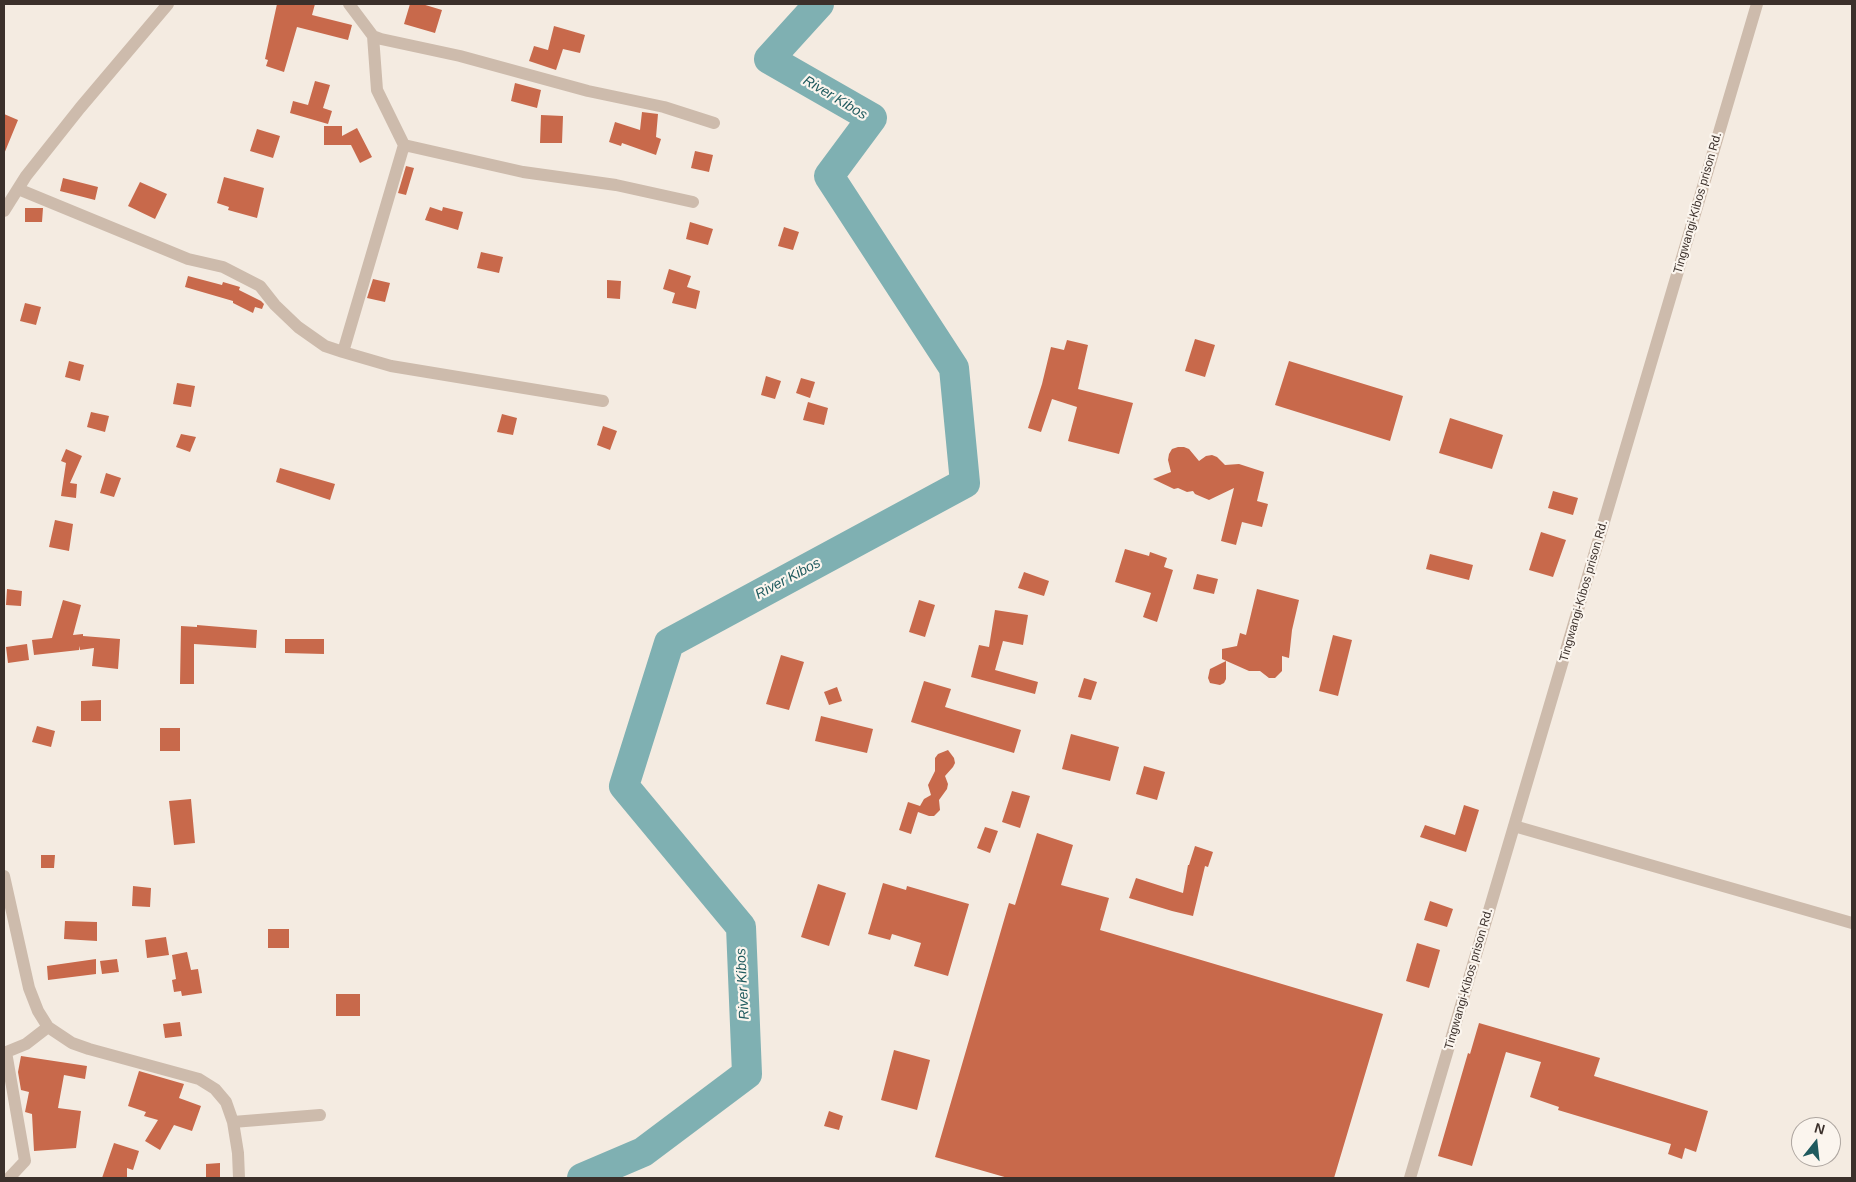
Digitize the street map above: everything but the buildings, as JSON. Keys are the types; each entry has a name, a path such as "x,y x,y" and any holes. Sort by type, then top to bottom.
{"street":[{"path":"4,212 26,176 80,108 168,4"},
{"path":"344,352 404,146 377,90 373,36 350,4"},
{"name":"Tingwangi-Kibos prison Rd.","path":"1410,1178 1757,4"},
{"path":"373,36 460,56 588,91 664,107 714,123"},
{"path":"404,146 523,172 616,185 692,202"},
{"path":"18,189 188,260 223,267 260,286 274,305 298,327 325,346 391,366 603,401"},
{"path":"1514,826 1852,923"},
{"path":"4,876 29,988 38,1011 48,1027 72,1043 199,1079 215,1089 226,1102 233,1122 238,1153 239,1178"},
{"path":"9,1178 25,1161 5,1052 26,1044 48,1027"},
{"path":"233,1122 320,1115"}],"waterway":[{"name":"River Kibos","path":"582,1178 643,1152 747,1074 741,927 624,786 669,643 965,483 954,368 829,176 872,118 769,59 819,4"}]}
